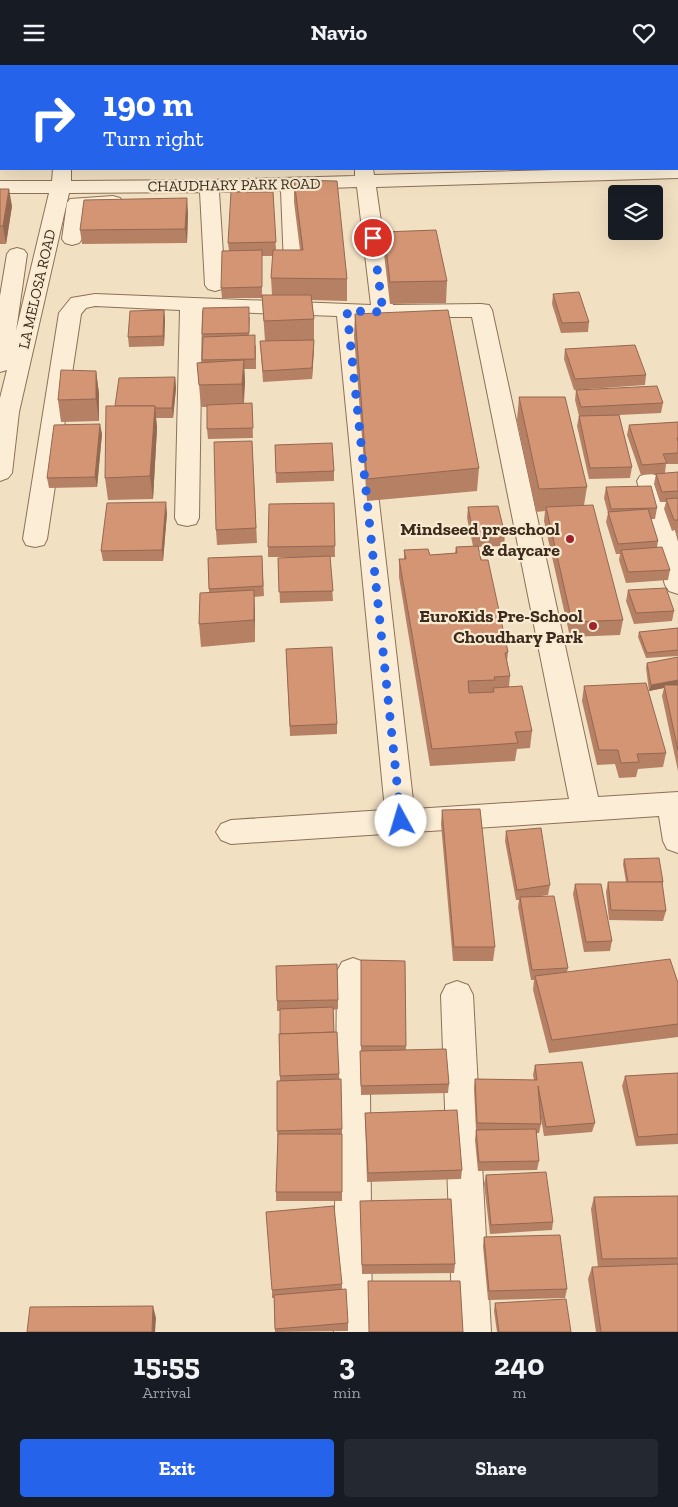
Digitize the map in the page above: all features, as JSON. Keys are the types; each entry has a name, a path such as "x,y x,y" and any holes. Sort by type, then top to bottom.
{"street":[{"name":"CHAUDHARY PARK ROAD","path":"0,187 62,177 197,190 286,179 365,175 678,172"},
{"path":"365,175 383,312"},
{"name":"LA MELOSA ROAD","path":"0,473 7,406 62,177"},
{"path":"286,179 294,266"},
{"path":"196,237 197,190"},
{"path":"72,239 77,203 197,190"},
{"path":"197,190 215,285"},
{"path":"0,365 9,254 45,252"},
{"path":"35,539 70,313 79,303 95,300 383,312 481,310 586,810"},
{"path":"187,518 191,305"},
{"path":"347,311 401,821"},
{"path":"649,481 678,585"},
{"path":"231,832 675,803 678,841"},
{"path":"353,1332 354,971"},
{"path":"457,995 472,1332"}],"building":[{"path":"294,180 337,181 347,279 271,278 273,250 303,250"},
{"path":"0,189 9,189 3,226 0,226"},
{"path":"231,192 273,192 276,242 228,243"},
{"path":"187,198 185,229 80,230 84,200"},
{"path":"436,230 447,281 390,282 384,232"},
{"path":"262,250 262,287 221,288 222,251"},
{"path":"579,292 589,322 562,323 553,294"},
{"path":"262,295 311,295 314,319 264,321"},
{"path":"249,307 249,333 202,334 203,308"},
{"path":"164,310 163,336 128,337 130,311"},
{"path":"448,310 479,468 367,479 355,314"},
{"path":"255,335 255,359 202,360 203,337"},
{"path":"314,340 312,368 263,371 260,341"},
{"path":"635,345 646,375 575,379 565,349"},
{"path":"244,360 242,384 199,385 197,363"},
{"path":"61,370 96,371 96,399 58,400"},
{"path":"175,377 172,408 115,406 119,378"},
{"path":"657,386 663,403 581,407 576,390"},
{"path":"519,397 565,397 587,487 539,489"},
{"path":"252,403 253,428 207,429 207,405"},
{"path":"106,406 155,406 150,476 105,478"},
{"path":"619,415 632,467 590,468 579,416"},
{"path":"678,422 678,453 663,454 667,463 642,465 629,425"},
{"path":"100,424 95,477 47,478 54,425"},
{"path":"252,441 256,528 216,530 214,442"},
{"path":"332,443 334,471 276,473 275,445"},
{"path":"678,472 678,491 662,492 656,474"},
{"path":"651,486 657,508 611,509 606,487"},
{"path":"678,498 678,520 674,520 666,499"},
{"path":"166,502 162,550 101,551 107,503"},
{"path":"334,503 335,546 268,547 269,504"},
{"path":"593,505 623,620 572,622 546,507"},
{"path":"498,506 505,535 474,537 468,507"},
{"path":"648,509 658,541 618,544 608,512"},
{"path":"478,546 481,560 488,560 508,652 505,653 510,676 494,677 495,680 468,681 469,693 494,692 493,688 522,686 532,731 515,732 518,743 432,749 399,559 406,559 404,550 428,549 430,555 457,553 456,547"},
{"path":"662,547 670,570 628,572 621,550"},
{"path":"262,556 263,586 209,589 208,558"},
{"path":"330,556 333,591 279,592 278,558"},
{"path":"666,588 674,611 636,613 628,590"},
{"path":"254,590 254,620 199,624 200,593"},
{"path":"678,628 678,650 647,653 639,632"},
{"path":"332,647 337,724 290,726 286,649"},
{"path":"678,657 678,680 651,685 647,663"},
{"path":"646,683 666,753 637,754 639,762 621,763 618,750 599,750 584,686"},
{"path":"664,685 678,685 678,750"},
{"path":"480,809 495,947 454,947 442,810"},
{"path":"541,828 550,885 517,890 506,831"},
{"path":"659,858 663,882 628,882 624,859"},
{"path":"608,882 662,882 666,911 611,910"},
{"path":"575,884 601,884 612,941 586,942"},
{"path":"554,896 568,968 532,970 520,897"},
{"path":"670,959 678,983 678,1024 552,1040 535,976"},
{"path":"361,960 405,961 406,1046 361,1046"},
{"path":"337,964 338,1000 277,1001 276,966"},
{"path":"333,1007 334,1032 280,1034 280,1009"},
{"path":"337,1032 339,1074 280,1076 279,1034"},
{"path":"446,1049 449,1084 361,1086 360,1051"},
{"path":"582,1062 595,1123 546,1127 538,1086 541,1124 477,1123 475,1079 537,1080 535,1065"},
{"path":"678,1073 678,1134 638,1137 625,1076"},
{"path":"341,1079 342,1129 277,1131 277,1081"},
{"path":"457,1110 462,1170 368,1173 365,1113"},
{"path":"536,1129 539,1161 479,1162 476,1130"},
{"path":"278,1134 342,1134 342,1192 276,1192"},
{"path":"546,1172 553,1222 491,1225 486,1175"},
{"path":"678,1196 678,1258 602,1259 594,1197"},
{"path":"451,1199 455,1264 362,1265 360,1201"},
{"path":"334,1206 342,1284 272,1290 266,1212"},
{"path":"560,1235 567,1289 489,1291 484,1237"},
{"path":"678,1264 678,1332 601,1332 592,1267"},
{"path":"368,1281 460,1281 463,1332 369,1332"},
{"path":"346,1289 348,1323 275,1329 274,1295"},
{"path":"566,1299 571,1332 499,1332 495,1303"},
{"path":"153,1306 152,1332 27,1332 30,1307"}],"place":[{"name":"Mindseed preschool & daycare","path":"570,539"},
{"name":"EuroKids Pre-School Choudhary Park","path":"593,626"}],"route":[{"path":"373,238 383,312 347,311 401,821"}]}
